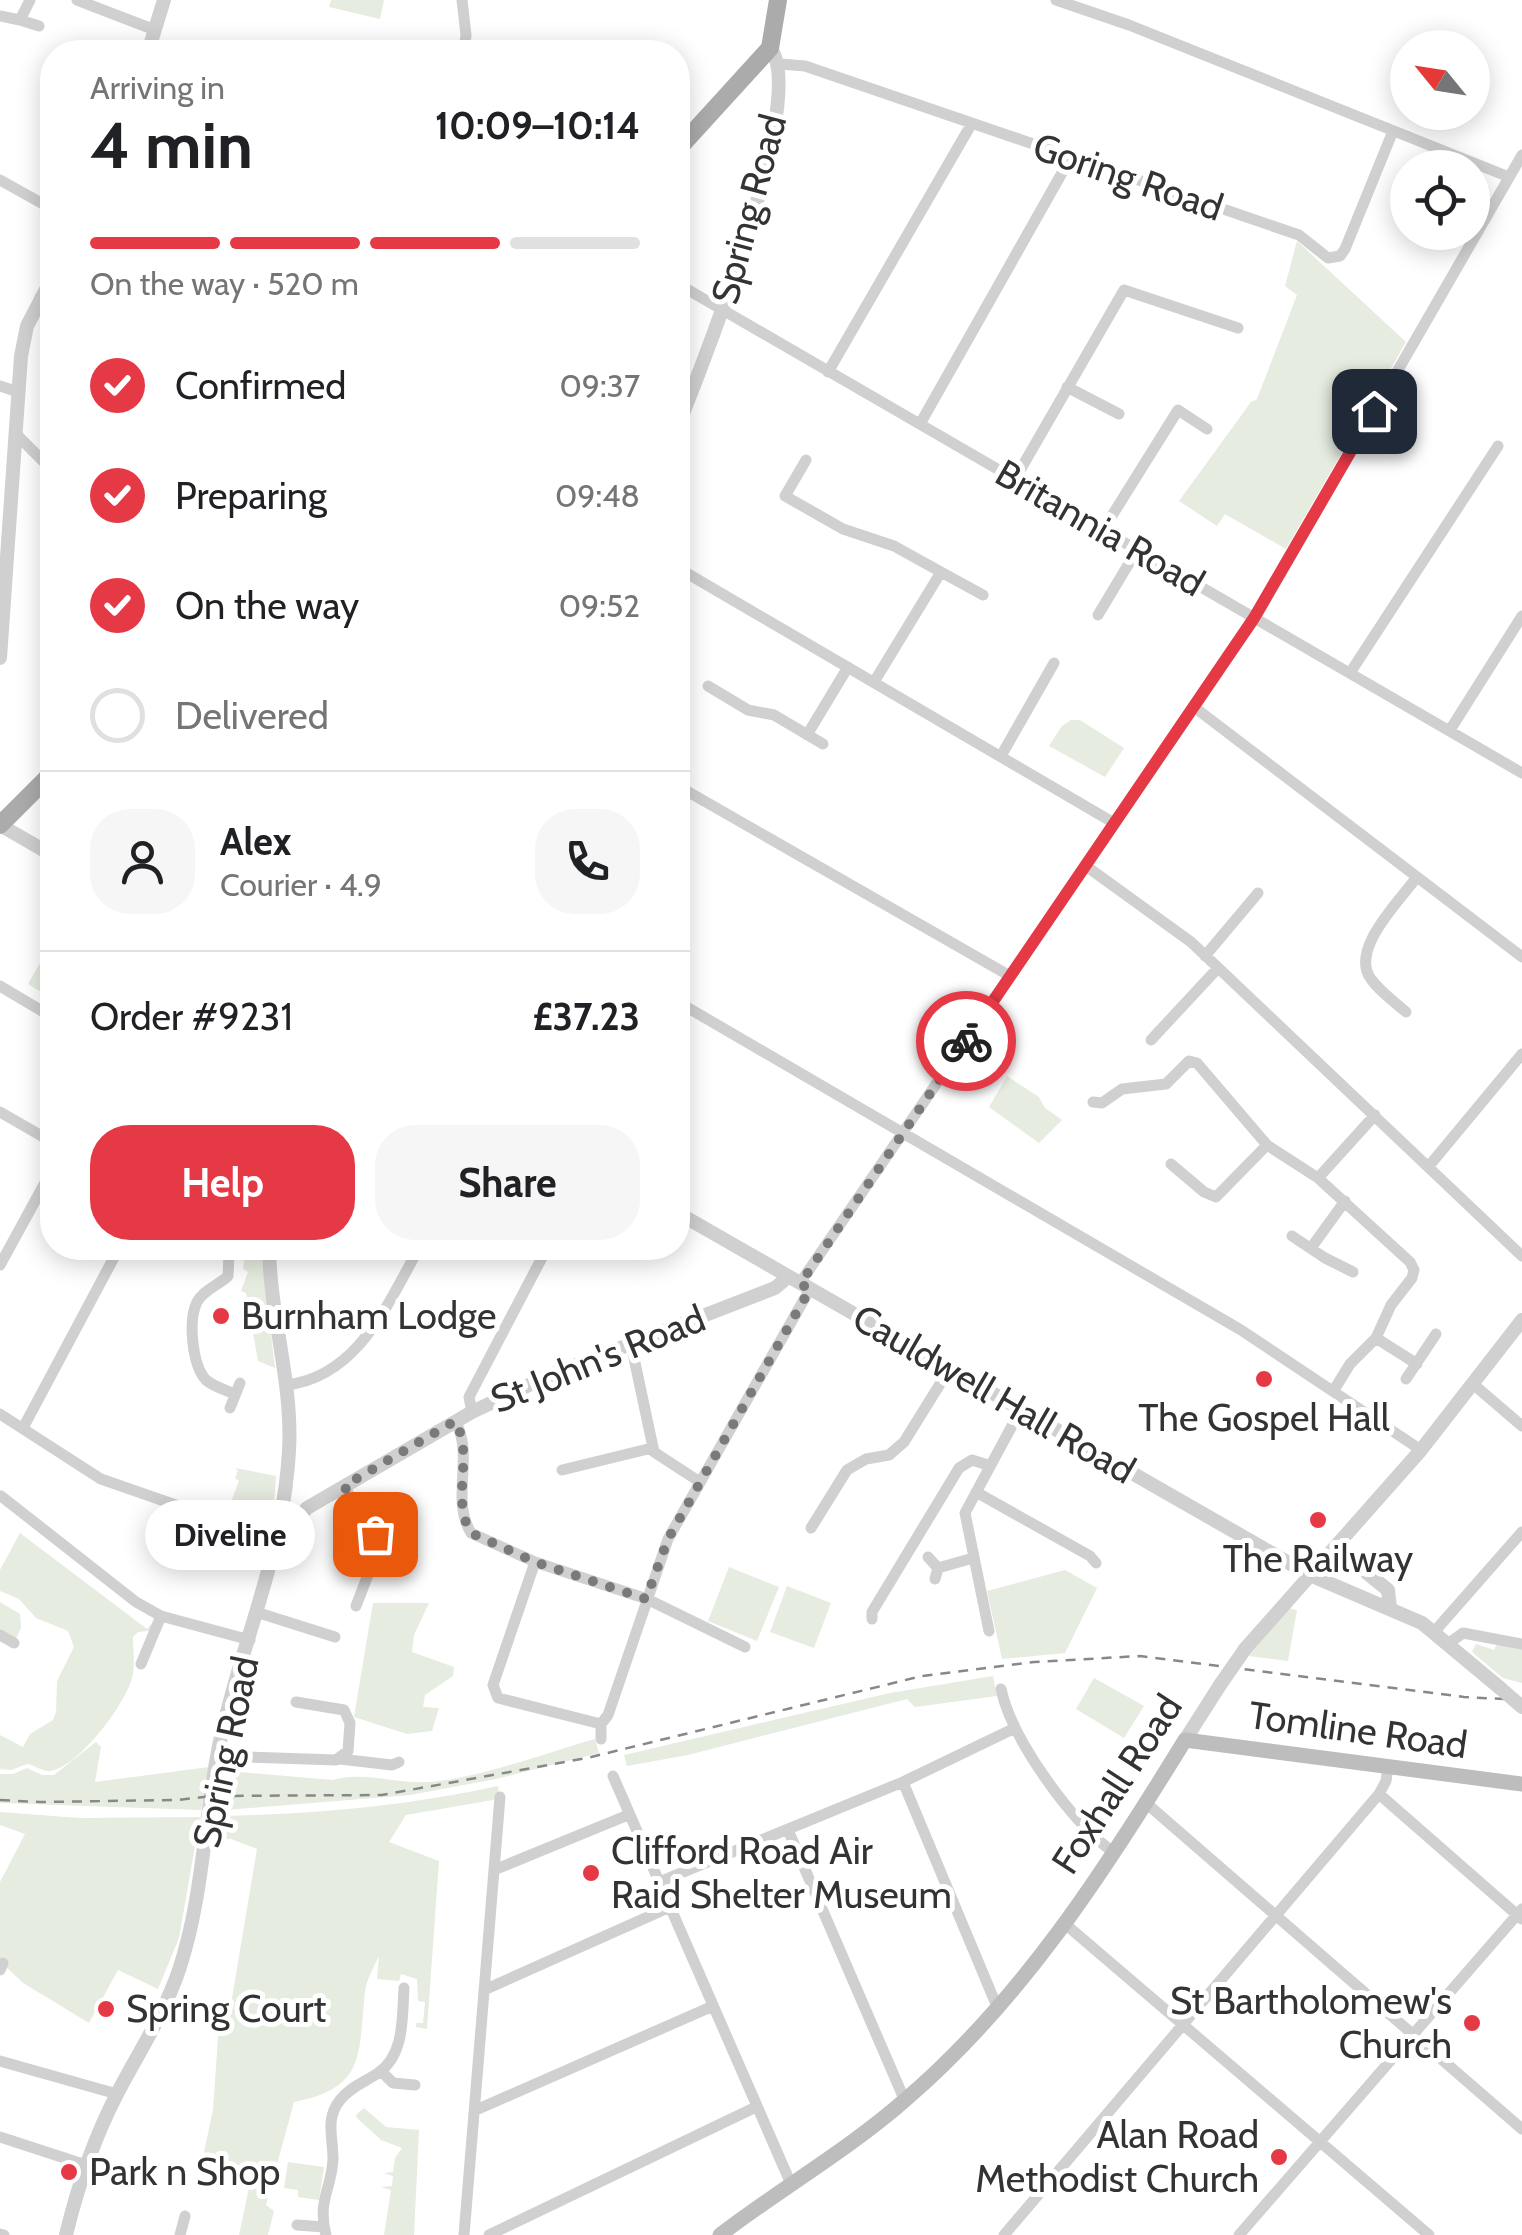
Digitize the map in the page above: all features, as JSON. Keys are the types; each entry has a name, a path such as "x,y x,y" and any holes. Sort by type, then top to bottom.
{"main road":[{"path":"690,137 775,56 778,0"},
{"path":"0,825 40,785"},
{"name":"Tomline Road","path":"1185,1740 1522,1784"},
{"name":"Foxhall Road","path":"730,2232 905,2100 998,2008 1064,1923 1185,1740"}],"street":[{"path":"20,20 30,0"},
{"path":"77,0 155,30"},
{"path":"152,40 164,0"},
{"path":"462,0 465,40"},
{"path":"1056,0 1509,177"},
{"path":"0,16 39,26"},
{"name":"Goring Road","path":"775,56 1302,236 1324,256 1333,258 1346,249 1393,131"},
{"name":"Spring Road","path":"690,395 746,241 766,164 779,95 775,56"},
{"path":"828,372 972,123"},
{"path":"601,1738 602,1724 668,1539 799,1283 1254,618 1522,155"},
{"path":"920,424 1072,157"},
{"path":"0,180 40,202"},
{"path":"1015,479 1124,290 1238,328"},
{"name":"Britannia Road","path":"690,291 1522,772"},
{"path":"0,658 4,543 24,335 40,297"},
{"path":"0,386 18,392"},
{"path":"1067,387 1119,414"},
{"path":"1104,530 1178,410 1207,429"},
{"path":"16,434 40,458"},
{"path":"1350,673 1498,446"},
{"path":"785,496 806,460"},
{"path":"772,489 843,528 894,546 983,595"},
{"path":"1098,615 1137,550"},
{"path":"874,682 941,572"},
{"path":"690,575 1114,823"},
{"path":"1450,730 1522,616"},
{"path":"1002,756 1054,663"},
{"path":"808,735 848,667"},
{"path":"708,686 748,710 774,714 823,744"},
{"path":"1194,707 1522,957"},
{"path":"690,793 1010,976"},
{"path":"0,825 40,848"},
{"path":"1086,866 1206,956 1522,1256"},
{"path":"1406,1012 1372,981 1365,961 1372,937 1417,877"},
{"path":"1206,956 1258,893"},
{"path":"1151,1040 1218,968"},
{"path":"0,986 40,1010"},
{"path":"690,1009 1201,1306 1421,1450"},
{"path":"1429,1166 1522,1054"},
{"path":"1101,1105 1122,1090 1166,1084 1189,1061 1197,1064 1267,1145 1318,1178 1410,1262 1412,1278 1391,1305 1376,1338 1350,1364 1334,1390"},
{"path":"0,1112 40,1135"},
{"path":"1318,1178 1375,1115"},
{"path":"1171,1164 1204,1192 1216,1197 1267,1145"},
{"path":"0,1265 40,1192"},
{"path":"1311,1248 1345,1202"},
{"name":"Cauldwell Hall Road","path":"690,1220 1310,1575 1435,1630 1522,1707"},
{"path":"1292,1236 1353,1272"},
{"path":"23,1428 113,1260"},
{"path":"228,1260 228,1276 200,1296 193,1318 196,1359 202,1375 216,1386 238,1389 230,1408"},
{"name":"Spring Road","path":"66,2235 86,2165 117,2094 167,2003 184,1954 218,1756 278,1542 289,1446 286,1385 270,1260"},
{"path":"286,1385 306,1380 358,1348 412,1260"},
{"path":"472,1412 469,1397 542,1260"},
{"name":"St John's Road","path":"278,1542 307,1508 472,1412 525,1386 631,1344 776,1288 799,1283"},
{"name":"Foxhall Road","path":"1185,1740 1244,1650 1421,1450 1522,1320"},
{"path":"1406,1379 1436,1334"},
{"path":"1376,1338 1417,1364"},
{"path":"631,1344 652,1448 662,1461 700,1482"},
{"path":"811,1528 847,1470 866,1459 888,1455 904,1442 950,1368"},
{"path":"1474,1384 1522,1426"},
{"path":"989,1631 965,1518 988,1465 1020,1410"},
{"path":"0,1414 101,1479 190,1510"},
{"path":"455,1421 464,1440 466,1525 478,1539 646,1599 746,1647"},
{"path":"562,1470 652,1448"},
{"path":"872,1619 872,1612 959,1468 972,1460 988,1465"},
{"path":"344,1486 380,1546 356,1606"},
{"path":"976,1492 1096,1563"},
{"path":"2,1496 123,1593 161,1616 250,1640"},
{"path":"285,1500 307,1508"},
{"path":"1435,1630 1522,1532"},
{"path":"1336,1547 1388,1590 1390,1608"},
{"path":"928,1558 936,1574 973,1558"},
{"path":"535,1562 493,1685 494,1692 498,1698 602,1724"},
{"path":"259,1613 335,1638"},
{"path":"141,1664 161,1616"},
{"path":"1449,1642 1463,1633 1522,1644"},
{"path":"0,1636 14,1643"},
{"path":"1001,1689 1014,1728 1038,1767 1097,1839 1113,1852"},
{"path":"296,1702 344,1710 350,1723 348,1752 336,1760"},
{"path":"659,1882 903,1782 1014,1728"},
{"path":"218,1756 347,1758 392,1765 399,1762"},
{"path":"1004,2235 1380,1794 1388,1767"},
{"path":"613,1776 791,2184"},
{"path":"903,1782 998,2008"},
{"path":"1241,2234 1520,1914 1380,1794"},
{"path":"464,2235 500,1797"},
{"path":"1146,1802 1522,2129"},
{"path":"494,1870 628,1815"},
{"path":"788,1830 905,2100"},
{"path":"484,1990 670,1907"},
{"path":"1064,1923 1429,2235"},
{"path":"297,2225 325,2231 324,2196 332,2165 330,2126 334,2112 348,2092 381,2071 394,2057 402,2028 404,1988"},
{"path":"476,2110 713,2006"},
{"path":"402,2028 416,2029"},
{"path":"0,2061 117,2094"},
{"path":"381,2071 393,2083 416,2085"},
{"path":"489,2235 756,2106"},
{"path":"0,2137 86,2165"},
{"path":"180,2235 185,2216"}],"shaded area":[{"path":"331,0 384,0 380,19 329,7"},
{"path":"1297,241 1406,342 1286,549 1225,514 1217,526 1179,501 1257,399 1297,295 1285,286"},
{"path":"1071,720 1080,720 1124,748 1105,777 1049,746"},
{"path":"40,963 40,992 28,984"},
{"path":"1007,1076 1039,1097 1045,1108 1062,1120 1039,1143 989,1107"},
{"path":"244,1260 262,1260 275,1368 258,1361 246,1293 241,1291 248,1272 243,1269"},
{"path":"235,1468 276,1476 271,1543 228,1510 239,1481"},
{"path":"20,1533 147,1629 152,1623 158,1627 133,1637 132,1679 108,1722 85,1749 50,1771 27,1764 0,1769 0,1735 23,1747 30,1734 53,1720 57,1681 74,1647 68,1631 36,1618 19,1599 0,1591 0,1570"},
{"path":"729,1567 779,1587 757,1641 708,1621"},
{"path":"1065,1570 1097,1588 1065,1653 1002,1659 987,1591"},
{"path":"787,1586 831,1603 814,1648 770,1632"},
{"path":"0,1602 20,1614 21,1628 14,1643 0,1635"},
{"path":"373,1603 429,1603 414,1635 412,1652 454,1667 453,1676 425,1695 423,1707 439,1708 432,1731 407,1734 354,1717"},
{"path":"1288,1608 1297,1610 1288,1661 1249,1656"},
{"path":"1499,1639 1522,1644 1522,1683 1503,1678 1472,1652 1476,1644 1494,1650"},
{"path":"993,1676 997,1696 915,1707 907,1699 688,1755 627,1766 624,1755 890,1693"},
{"path":"1094,1678 1144,1706 1124,1738 1076,1709"},
{"path":"595,1739 599,1753 496,1779 410,1795 225,1810 229,1782 240,1772 333,1780 355,1777 427,1782 489,1771"},
{"path":"96,1742 101,1747 95,1782 209,1767 201,1810 0,1803 0,1774 27,1768 42,1775 54,1775"},
{"path":"498,1786 499,1793 493,1800 406,1815 389,1842 439,1861 427,2029 416,2027 416,2023 423,2023 425,2002 418,2001 417,1979 401,1974 399,1981 377,1979 379,1956 366,1987 354,2065 335,2088 294,2102 266,2205 274,2211 268,2235 239,2235 253,2169 201,2166 213,2110 219,2023 229,2016 257,1849 231,1839 219,1840 223,1816 361,1808"},
{"path":"0,1812 80,1818 200,1817 179,1938 158,1989 118,1970 89,2023 23,1983 0,1961 0,1882 25,1834 0,1825"},
{"path":"364,2108 386,2127 419,2130 414,2235 384,2235 391,2190 381,2187 392,2186 393,2176 384,2173 393,2172 395,2158 402,2148 381,2140 357,2118"},
{"path":"288,2162 324,2167 319,2200 298,2197 298,2190 284,2188"}],"railway":[{"path":"0,1800 382,1795 587,1758 922,1676 1034,1662 1140,1656 1464,1697 1522,1700"}],"way so far":[{"path":"375,1534 344,1486 455,1421 464,1440 463,1512 471,1533 535,1562 646,1599 668,1539 810,1289 800,1284 966,1041"}],"place":[{"name":"Burnham Lodge","path":"221,1316"},
{"name":"The Gospel Hall","path":"1264,1379"},
{"name":"The Railway","path":"1318,1520"},
{"name":"Diveline","path":"375,1534"},
{"name":"Clifford Road Air Raid Shelter Museum","path":"591,1873"},
{"name":"Spring Court","path":"106,2009"},
{"name":"St Bartholomew's Church","path":"1472,2023"},
{"name":"Alan Road Methodist Church","path":"1279,2157"},
{"name":"Park n Shop","path":"69,2172"}],"route":[{"path":"966,1041 1254,618 1374,411"}]}
